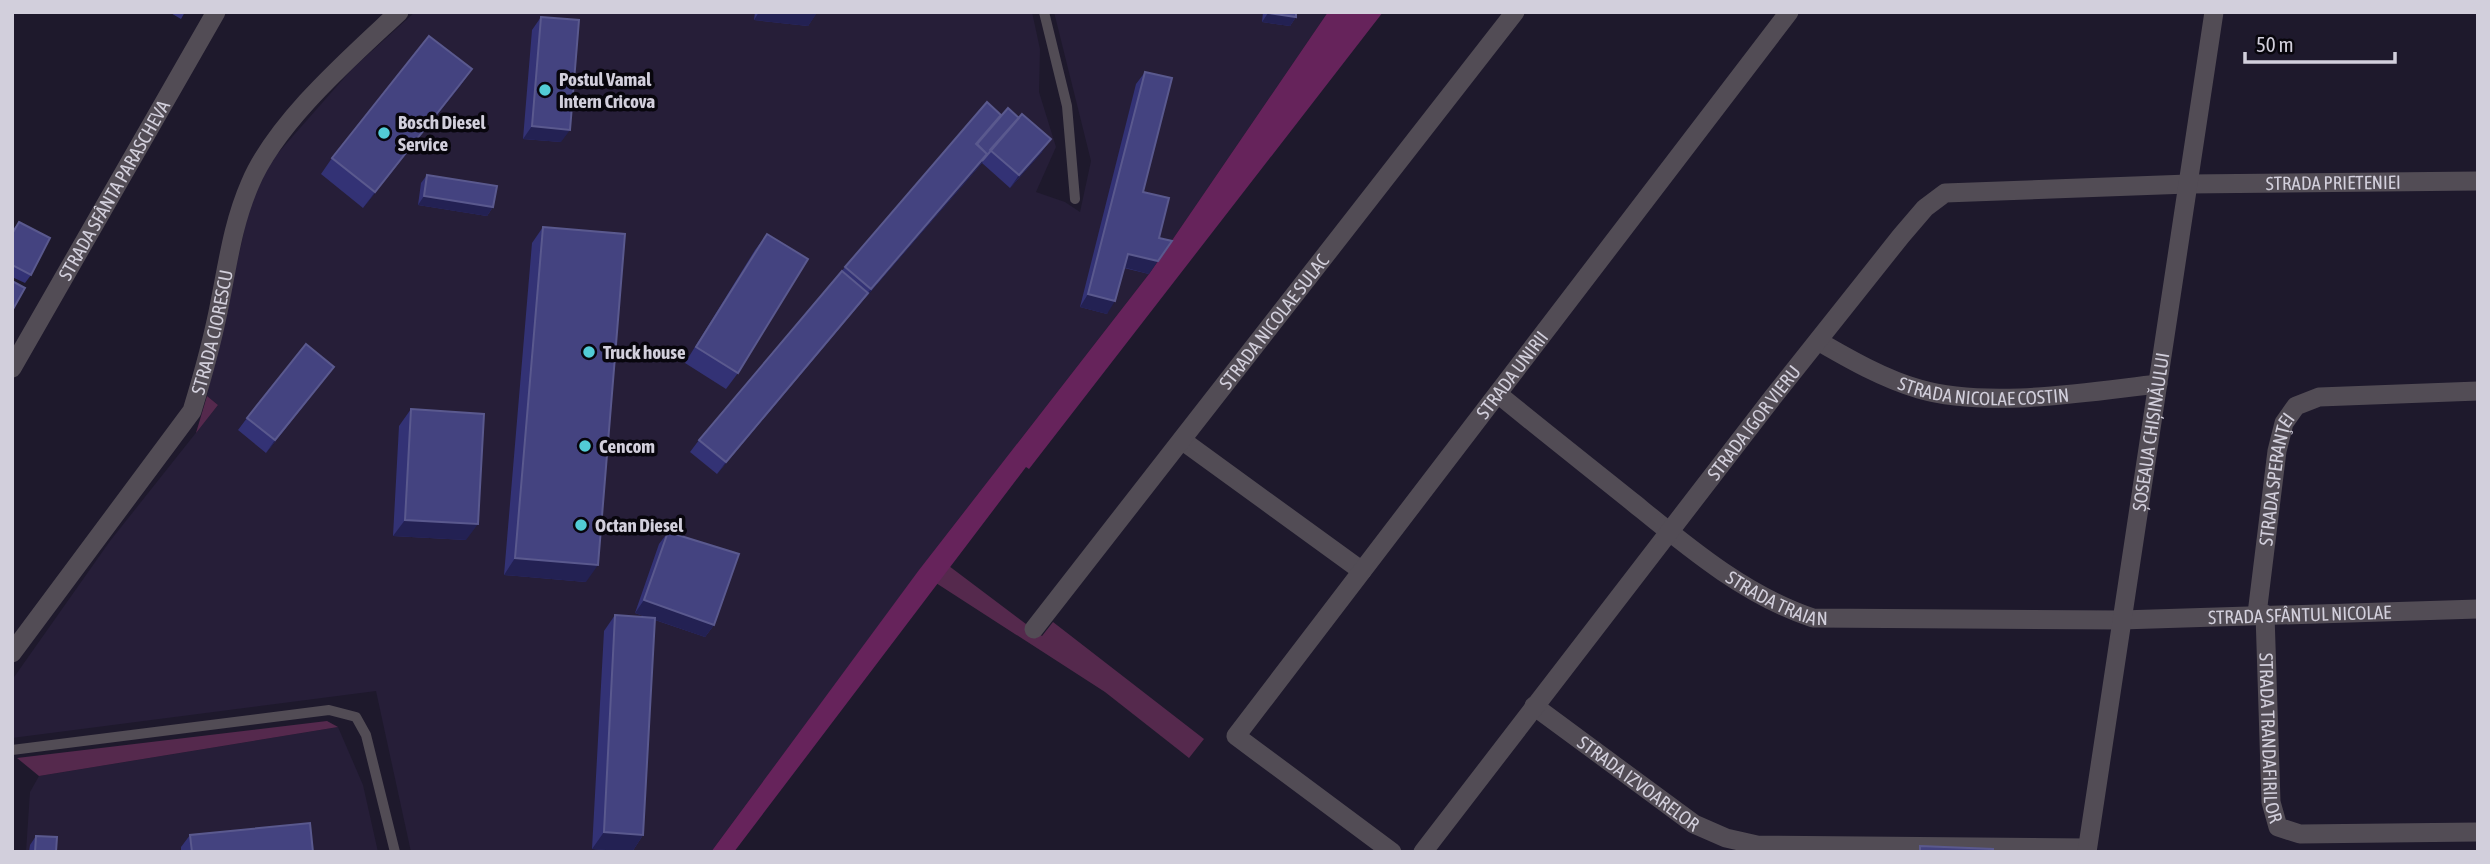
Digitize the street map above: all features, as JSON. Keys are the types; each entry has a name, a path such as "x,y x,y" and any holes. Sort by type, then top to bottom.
{"street":[{"name":"STRADA SFÂNTA PARASCHEVA","path":"12,368 216,12"},
{"name":"STRADA CIORESCU","path":"12,653 192,411 208,355 232,232 251,182 275,140 347,61 399,12"},
{"name":"STRADA NICOLAE SULAC","path":"1034,629 1515,12"},
{"name":"STRADA UNIRII","path":"1392,852 1236,736 1789,12"},
{"name":"ȘOSEAUA CHIȘINĂULUI","path":"2087,850 2214,12"},
{"name":"STRADA PRIETENIEI","path":"2188,184 2478,181"},
{"name":"STRADA IGOR VIERU","path":"1423,852 1818,341 1925,208 1944,193 2188,184"},
{"name":"STRADA NICOLAE COSTIN","path":"1818,341 1878,372 1917,388 1938,393 2043,396 2158,384"},
{"name":"STRADA SPERANŢEI","path":"2261,614 2277,451 2284,423 2296,406 2319,397 2478,391"},
{"name":"STRADA TRAIAN","path":"1497,394 1670,532 1746,587 1782,608 1813,618 2121,620"},
{"path":"1183,441 1362,571"},
{"name":"STRADA SFÂNTUL NICOLAE","path":"2121,620 2478,609"},
{"name":"STRADA TRANDAFIRILOR","path":"2261,614 2271,802 2278,827 2300,834 2478,832"},
{"name":"STRADA IZVOARELOR","path":"1534,706 1694,824 1726,838 1757,845 2087,850"}],"lane":[{"path":"1044,12 1067,106 1075,199"},
{"path":"12,750 330,710 356,717 366,734 395,852"}],"shaded area":[{"path":"415,12 1032,12 1040,49 1039,92 1056,147 1036,192 1065,202 1080,212 1091,161 1054,12 1328,12 1149,274 930,556 711,852 411,852 376,691 12,738 12,680 110,541 218,405 207,396 250,205 271,161 352,69"},
{"path":"1328,12 1383,12 1029,469 1026,467 734,852 711,852 919,570 1149,274"},
{"path":"207,396 218,405 196,433"},
{"path":"949,566 1042,636 1053,622 1204,739 1189,758 1105,692 936,583"},
{"path":"327,721 338,727 39,776 17,758"},
{"path":"338,727 363,785 378,852 26,852 30,792 39,776"}],"building":[{"path":"1296,12 1296,17 1268,13"},
{"path":"541,17 579,20 570,130 532,126"},
{"path":"429,36 472,69 375,192 332,158"},
{"path":"1145,72 1172,78 1143,192 1169,198 1159,238 1172,241 1158,261 1128,254 1115,301 1088,294"},
{"path":"987,102 1001,115 976,144 987,154 871,289 845,267"},
{"path":"1008,108 1019,118 982,161 987,154 977,144"},
{"path":"1022,114 1051,139 1019,175 990,150"},
{"path":"427,175 497,186 493,207 424,196"},
{"path":"19,222 50,238 31,275 12,265 12,234"},
{"path":"543,227 625,234 598,565 515,558"},
{"path":"767,234 808,259 738,373 696,347"},
{"path":"842,271 868,293 726,462 699,440"},
{"path":"12,281 25,288 12,311"},
{"path":"306,344 334,367 275,440 247,418"},
{"path":"411,409 484,414 478,524 405,520"},
{"path":"668,532 739,554 714,625 644,600"},
{"path":"615,615 655,618 643,835 604,832"},
{"path":"310,823 313,852 192,852 190,835"},
{"path":"36,836 57,837 56,852 35,852"},
{"path":"1920,846 1993,849 1993,852 1920,852"}],"place":[{"name":"Postul Vamal Intern Cricova","path":"545,90"},
{"name":"Bosch Diesel Service","path":"384,133"},
{"name":"Truck house","path":"589,352"},
{"name":"Cencom","path":"585,446"},
{"name":"Octan Diesel","path":"581,525"}]}
